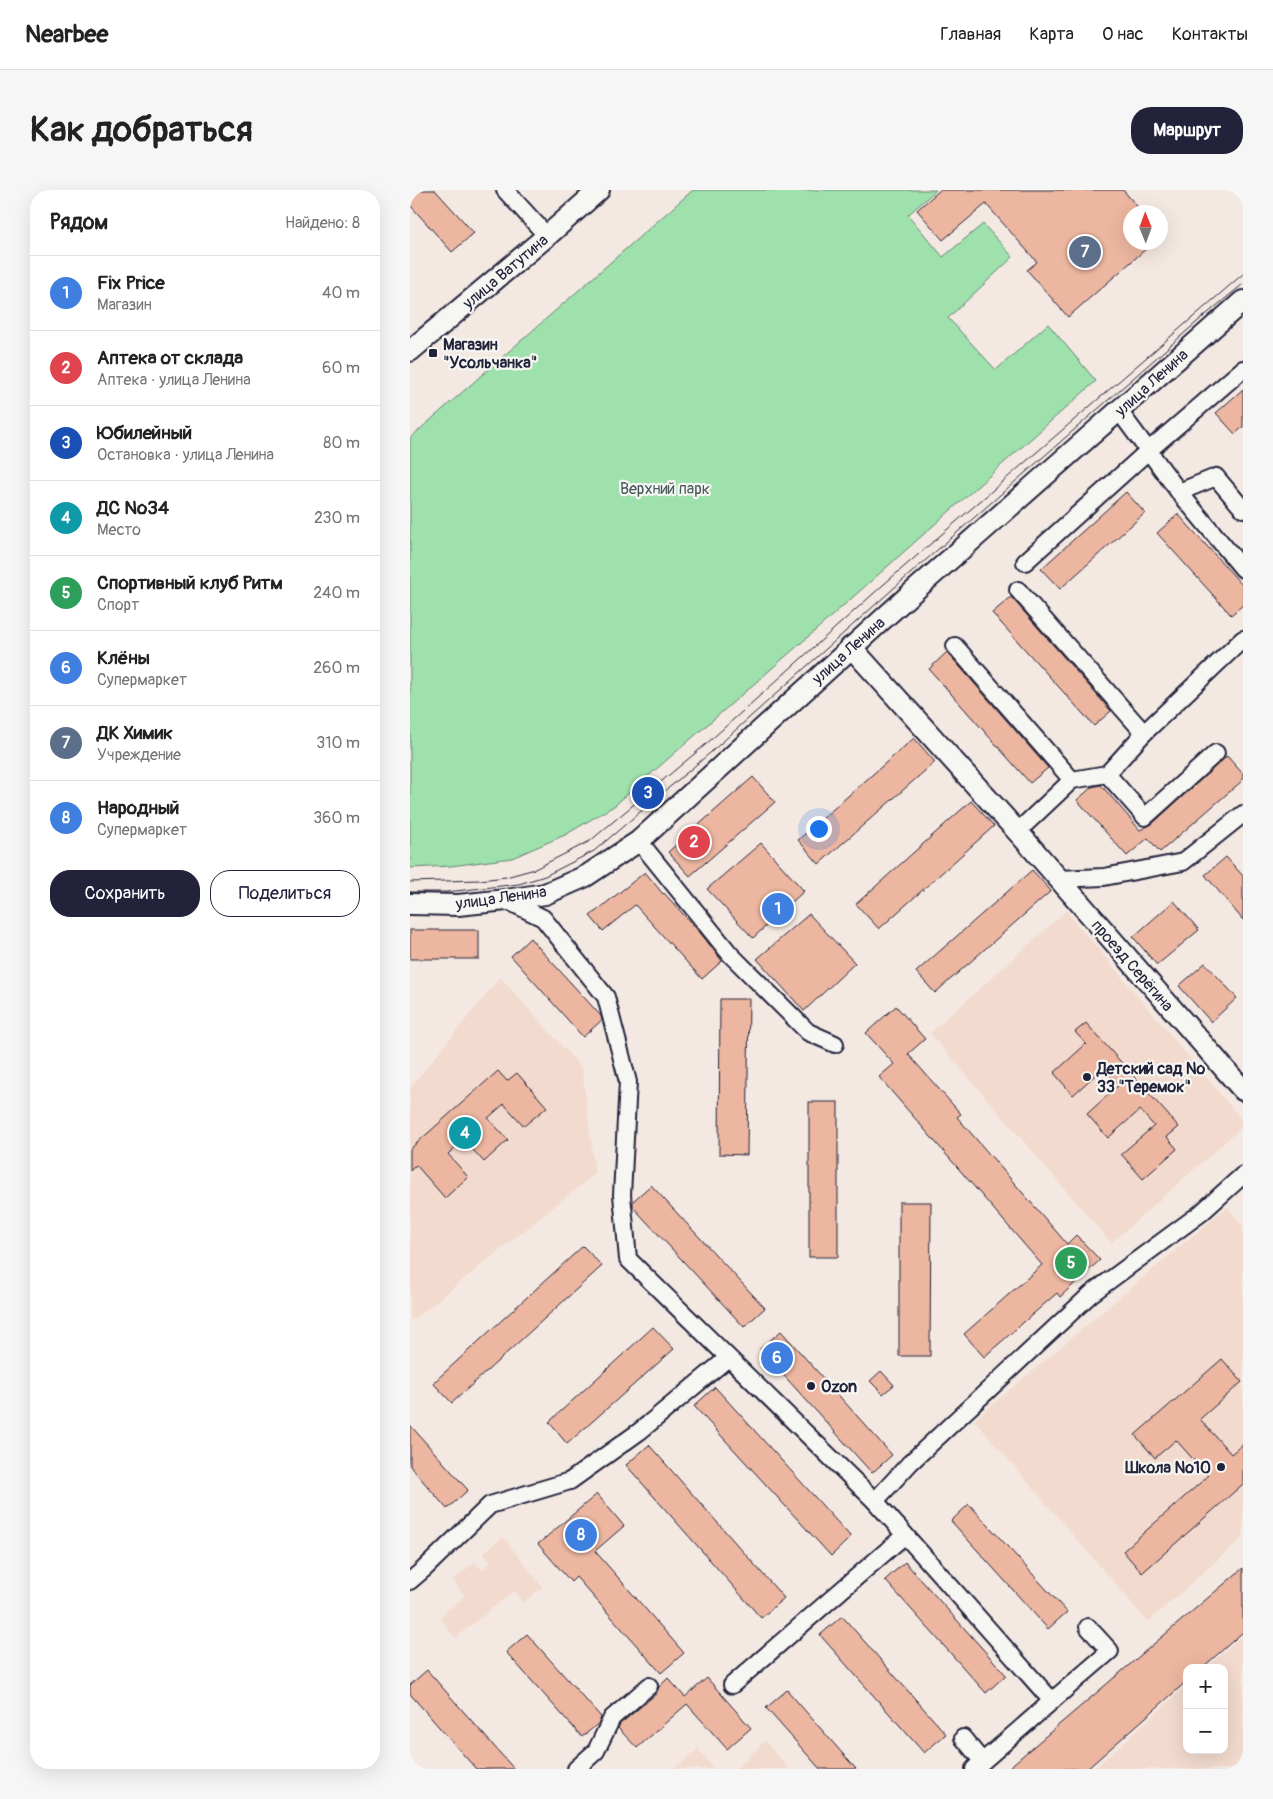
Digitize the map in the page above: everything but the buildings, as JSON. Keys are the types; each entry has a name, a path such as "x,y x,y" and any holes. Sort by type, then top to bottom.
{"street":[{"path":"505,190 547,236"},
{"name":"улица Ватутина","path":"410,352 599,190"},
{"name":"улица Ленина","path":"410,904 458,905 545,894 586,876 639,841 851,647 1243,301"},
{"path":"1025,562 1148,451 1243,369"},
{"path":"1119,412 1179,492 1243,569"},
{"path":"1179,492 1216,477 1243,509"},
{"path":"1018,590 1144,733"},
{"path":"1020,835 1072,780 1106,774 1144,733 1243,639"},
{"path":"954,646 1072,780"},
{"name":"проезд Серёгина","path":"851,647 1020,835 1243,1090"},
{"path":"1106,774 1145,817 1216,753"},
{"path":"1058,879 1104,877 1183,862 1243,814"},
{"path":"639,841 730,954 808,1032 836,1044"},
{"path":"506,900 543,918 606,997 628,1082 622,1195 628,1258 875,1501 1052,1701"},
{"path":"875,1501 910,1463 1091,1294 1201,1213 1243,1176"},
{"path":"410,1581 424,1570 490,1505 570,1481 640,1431 728,1358"},
{"path":"732,1685 905,1535"},
{"path":"963,1738 978,1765 1110,1651 1088,1627"},
{"path":"576,1769 596,1751 612,1718 649,1686"}],"shaded area":[{"name":"Детский сад № 33 \"Теремок\"","path":"1066,911 1243,1121 1243,1126 1111,1243 930,1033"},
{"path":"500,977 582,1068 595,1174 413,1320 410,1317 410,1088"},
{"path":"1227,1207 1243,1226 1243,1537 1148,1622 974,1420"},
{"path":"503,1537 543,1587 523,1603 514,1591 455,1638 439,1617 465,1596 453,1580 475,1562 482,1570 491,1563 483,1553"},
{"path":"1243,1635 1243,1769 1094,1769 1183,1689 1183,1754 1228,1754 1228,1664 1210,1664"},
{"path":"765,1741 789,1769 735,1769"},
{"path":"698,1749 714,1769 674,1769"}],"green space":[{"name":"Верхний парк","path":"693,190 936,190 908,215 943,257 983,224 1013,257 948,318 996,370 1048,324 1096,381 816,630 614,806 565,835 512,858 451,866 410,868 410,438"}],"tram line":[{"path":"410,882 480,880 506,877 535,869 590,841 705,745 883,585 1243,274"},
{"path":"410,892 446,892 519,884 545,876 594,851 710,753 894,588 1197,322 1243,284"}],"place":[{"name":"ДК Химик","path":"1085,252"},
{"name":"Магазин \"Усольчанка\"","path":"433,353"},
{"name":"Юбилейный","path":"648,793"},
{"name":"Аптека от склада","path":"694,842"},
{"name":"Fix Price","path":"778,909"},
{"name":"Детский сад № 33 \"Теремок\"","path":"1087,1077"},
{"name":"ДС №34","path":"465,1133"},
{"name":"Спортивный клуб Ритм","path":"1071,1263"},
{"name":"Клёны","path":"777,1358"},
{"name":"Ozon","path":"811,1386"},
{"name":"Школа №10","path":"1221,1467"},
{"name":"Народный","path":"581,1535"}]}
